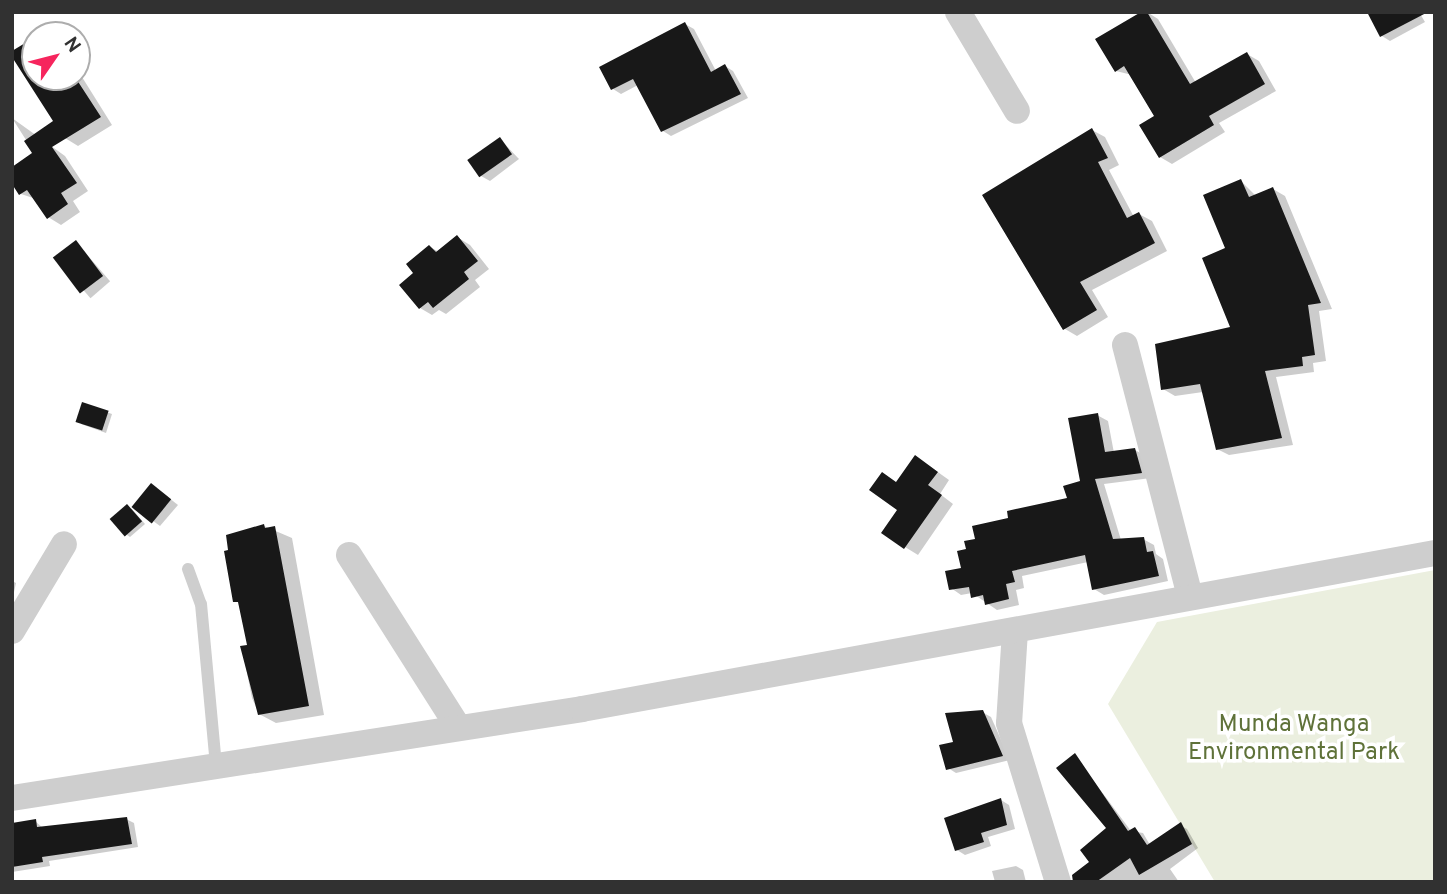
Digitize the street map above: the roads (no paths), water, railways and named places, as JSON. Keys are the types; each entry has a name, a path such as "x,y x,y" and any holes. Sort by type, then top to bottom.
{"street":[{"path":"958,12 1017,111"},
{"path":"1125,345 1190,597"},
{"path":"12,631 64,544"},
{"path":"12,798 582,709 1435,553"},
{"path":"349,555 458,727"},
{"path":"1015,631 1009,723 1058,882"}],"lane":[{"path":"188,569 201,604 216,765"}],"park label":[{"name":"Munda Wanga Environmental Park","path":"1294,740"}]}
